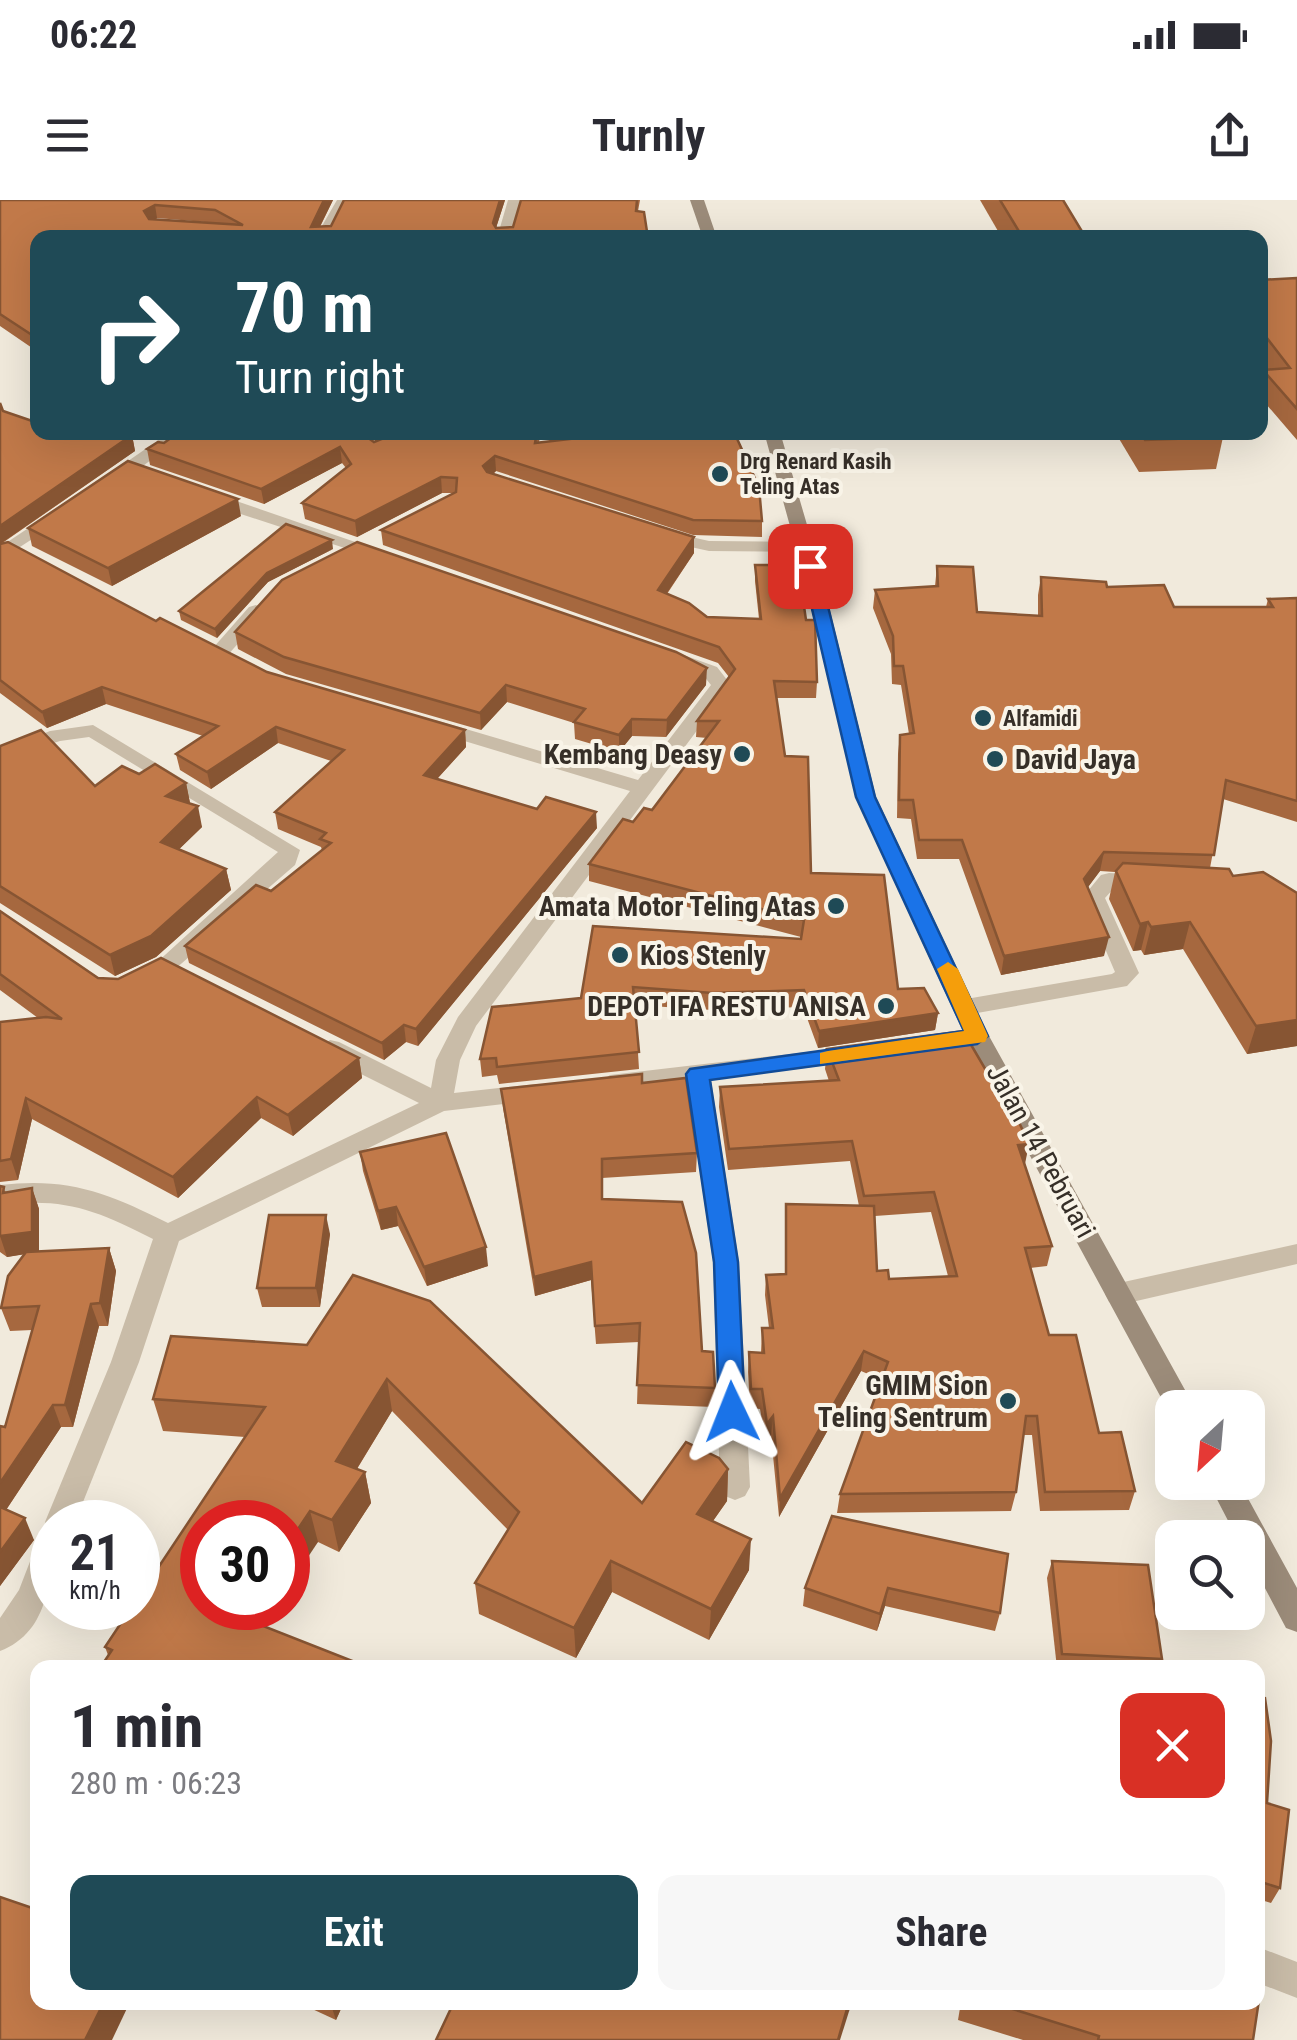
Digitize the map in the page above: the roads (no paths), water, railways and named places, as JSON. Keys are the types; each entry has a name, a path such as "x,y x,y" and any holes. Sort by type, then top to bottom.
{"main road":[{"path":"697,200 707,230"},
{"name":"Jalan 14 Pebruari","path":"774,440 866,797 966,1007 968,1038 1171,1390"},
{"path":"1232,1500 1297,1618"}],"street":[{"path":"327,230 344,200"},
{"path":"506,230 514,200"},
{"path":"0,530 17,549 170,440"},
{"path":"131,468 407,562"},
{"path":"322,563 386,530"},
{"path":"652,532 709,546 804,547"},
{"path":"220,652 264,601"},
{"path":"196,640 240,664"},
{"path":"440,1103 448,1060 466,1023 721,685 710,672 650,648"},
{"path":"406,717 646,789"},
{"path":"2,754 57,735 92,731 289,850 286,860 166,971"},
{"path":"966,1007 1118,981 1127,973 1094,897 1109,880 1162,883"},
{"path":"303,1034 440,1103"},
{"path":"69,1500 125,1362 168,1236 440,1103 887,1050"},
{"path":"698,1074 726,1262 734,1487"},
{"path":"0,1195 63,1189 76,1192 168,1236"},
{"path":"1119,1294 1297,1254"},
{"path":"0,1637 12,1630 30,1598"},
{"path":"1265,1969 1297,1980"}],"place":[{"name":"Drg Renard Kasih Teling Atas","path":"720,474"},
{"name":"Alfamidi","path":"983,718"},
{"name":"Kembang Deasy","path":"742,754"},
{"name":"David Jaya","path":"995,759"},
{"name":"Amata Motor Teling Atas","path":"836,906"},
{"name":"Kios Stenly","path":"620,955"},
{"name":"DEPOT IFA RESTU ANISA","path":"886,1006"},
{"name":"GMIM Sion Teling Sentrum","path":"1008,1401"}]}
